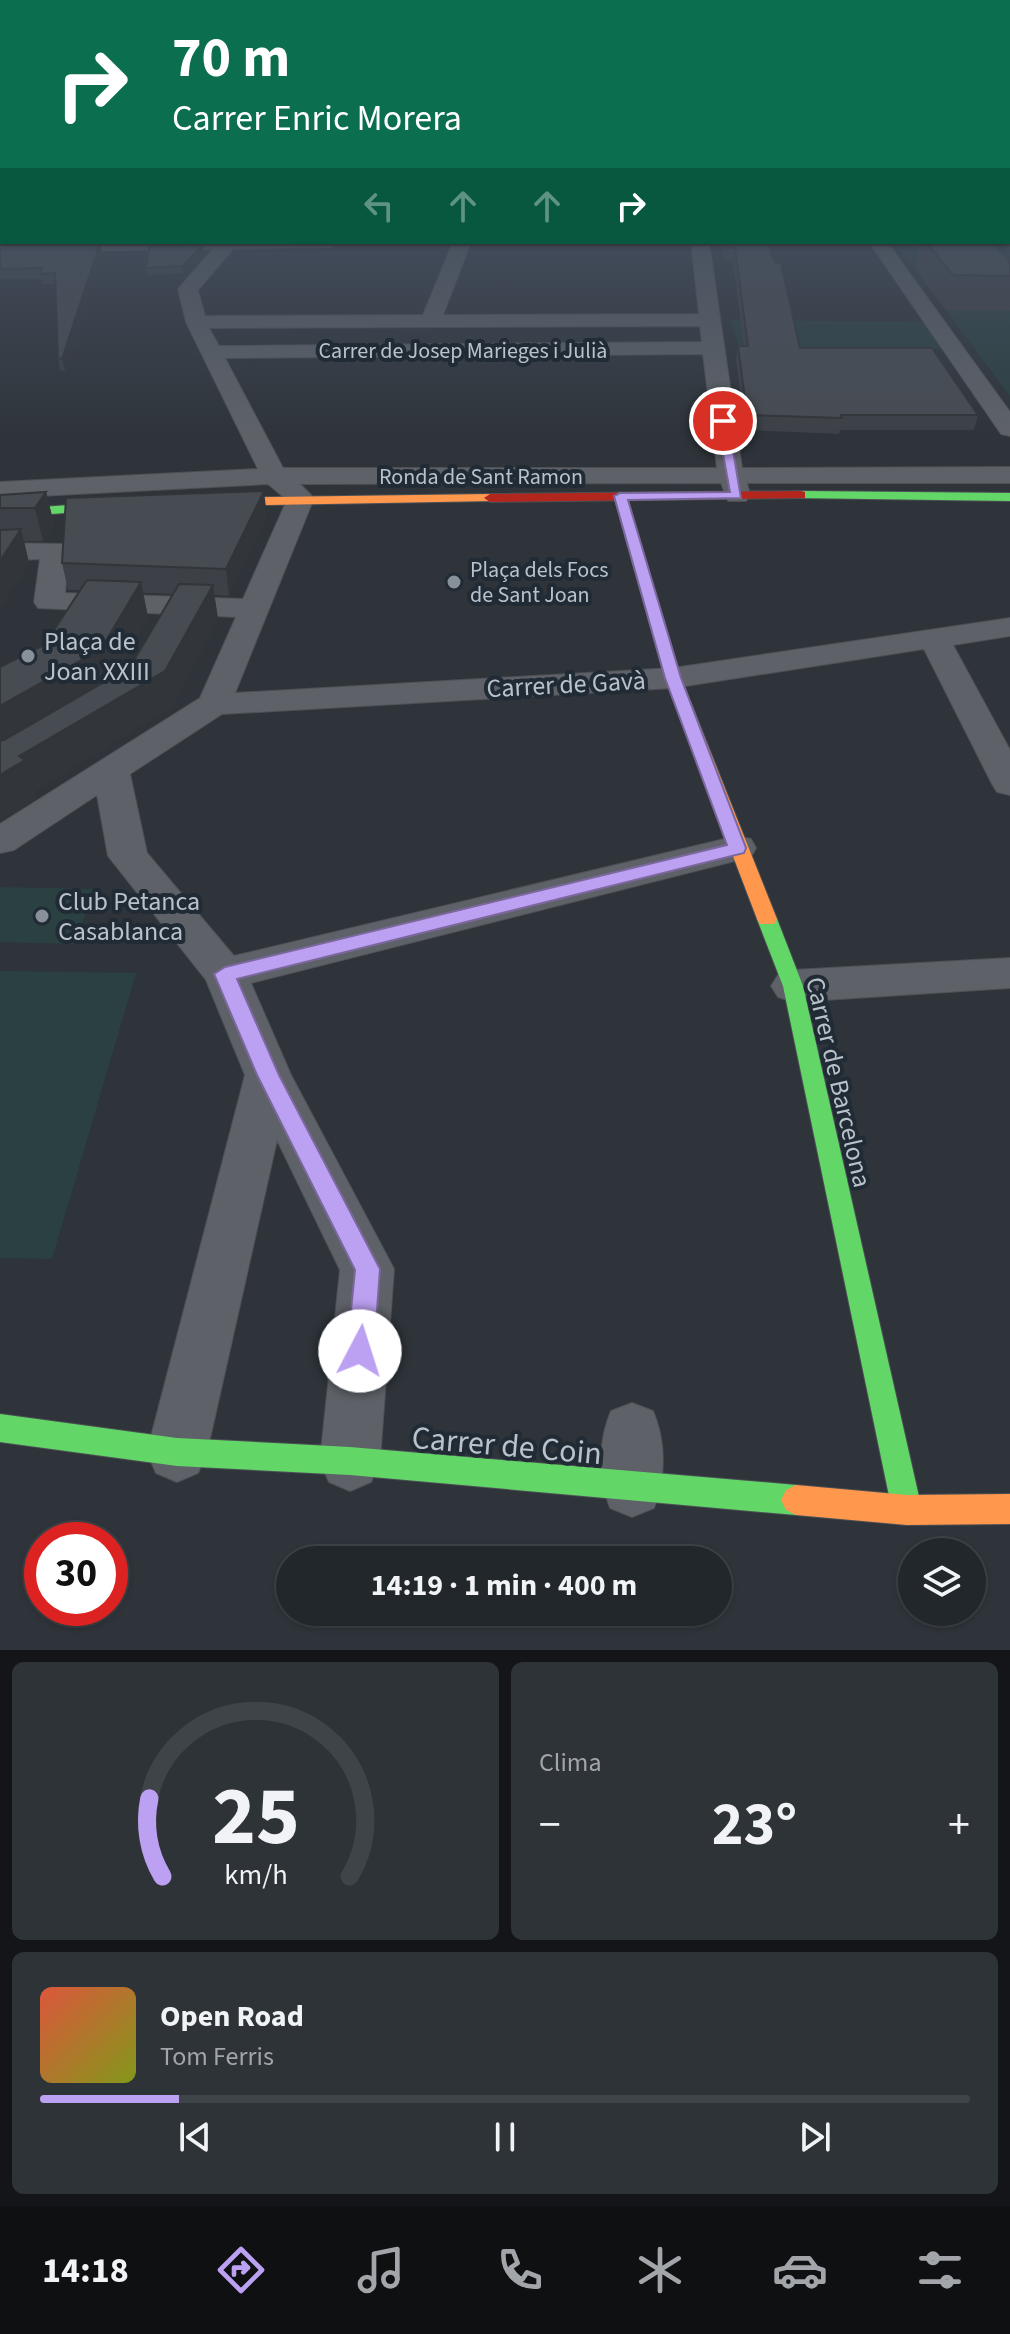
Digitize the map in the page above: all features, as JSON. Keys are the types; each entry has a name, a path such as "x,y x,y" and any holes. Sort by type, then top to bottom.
{"street":[{"path":"0,841 214,704 301,498 274,476 196,322 188,289 196,280"},
{"path":"431,320 447,280"},
{"path":"704,280 732,477"},
{"path":"905,280 1010,429"},
{"name":"Carrer de Josep Marieges i Julià","path":"196,322 708,320"},
{"name":"Carrer de Josep Marieges i Julià","path":"213,352 713,348"},
{"name":"Ronda de Sant Ramon","path":"179,503 301,498 620,496 732,477 1010,455"},
{"name":"Ronda de Sant Ramon","path":"0,490 274,476 1010,475"},
{"name":"Ronda de Sant Ramon","path":"732,477 877,495 1010,497"},
{"name":"Ronda de Sant Ramon","path":"877,495 1010,481"},
{"path":"0,496 36,504"},
{"name":"Carrer de Barcelona","path":"620,496 673,678 793,986 907,1510"},
{"path":"0,514 147,504"},
{"path":"0,505 115,506"},
{"path":"0,552 55,550 49,602 254,608"},
{"path":"152,643 173,605"},
{"name":"Carrer de Gavà","path":"214,704 673,678 1010,627"},
{"path":"935,640 1010,784"},
{"path":"111,771 128,856 225,974 268,1075 367,1269 350,1461"},
{"path":"225,974 737,848"},
{"path":"793,986 1010,973"},
{"path":"177,1452 268,1075"},
{"name":"Carrer de Coin","path":"0,1428 177,1452 350,1461 632,1459 907,1510 1010,1509"}],"green space":[{"path":"923,280 1010,280 1010,396"},
{"path":"731,320 925,322 942,349 739,347"},
{"name":"Club Petanca Casablanca","path":"0,887 94,889 75,944 0,942"},
{"path":"0,971 136,973 52,1259 0,1258"}],"building":[{"path":"55,280 88,280 62,359 58,358"},
{"path":"739,280 785,280 800,348 932,348 978,415 841,415 842,418 747,415 738,346 748,346"},
{"path":"264,491 226,569 62,563 66,498"},
{"path":"46,492 35,508 0,508 0,495"},
{"path":"21,529 0,561 0,530"},
{"path":"87,580 141,582 101,649 0,706 0,667 44,645"},
{"path":"179,584 213,585 165,671 19,756 25,760 0,775 0,741 130,667"}],"traffic: fast":[{"path":"801,495 1010,497"},
{"path":"0,514 125,505"},
{"path":"767,919 793,986 907,1510"},
{"path":"0,1428 177,1452 350,1461 796,1500"}],"traffic: slow":[{"path":"620,496 673,678 767,919"},
{"path":"206,502 490,498"},
{"path":"796,1500 907,1510 1010,1509"}],"traffic: jam":[{"path":"490,498 801,495"}],"place":[{"name":"Plaça dels Focs de Sant Joan","path":"454,582"},
{"name":"Plaça de Joan XXIII","path":"28,656"},
{"name":"Club Petanca Casablanca","path":"42,916"}],"route":[{"path":"360,1351 367,1269 268,1075 225,974 737,848 673,678 620,496 737,495 727,459 723,421"}]}
